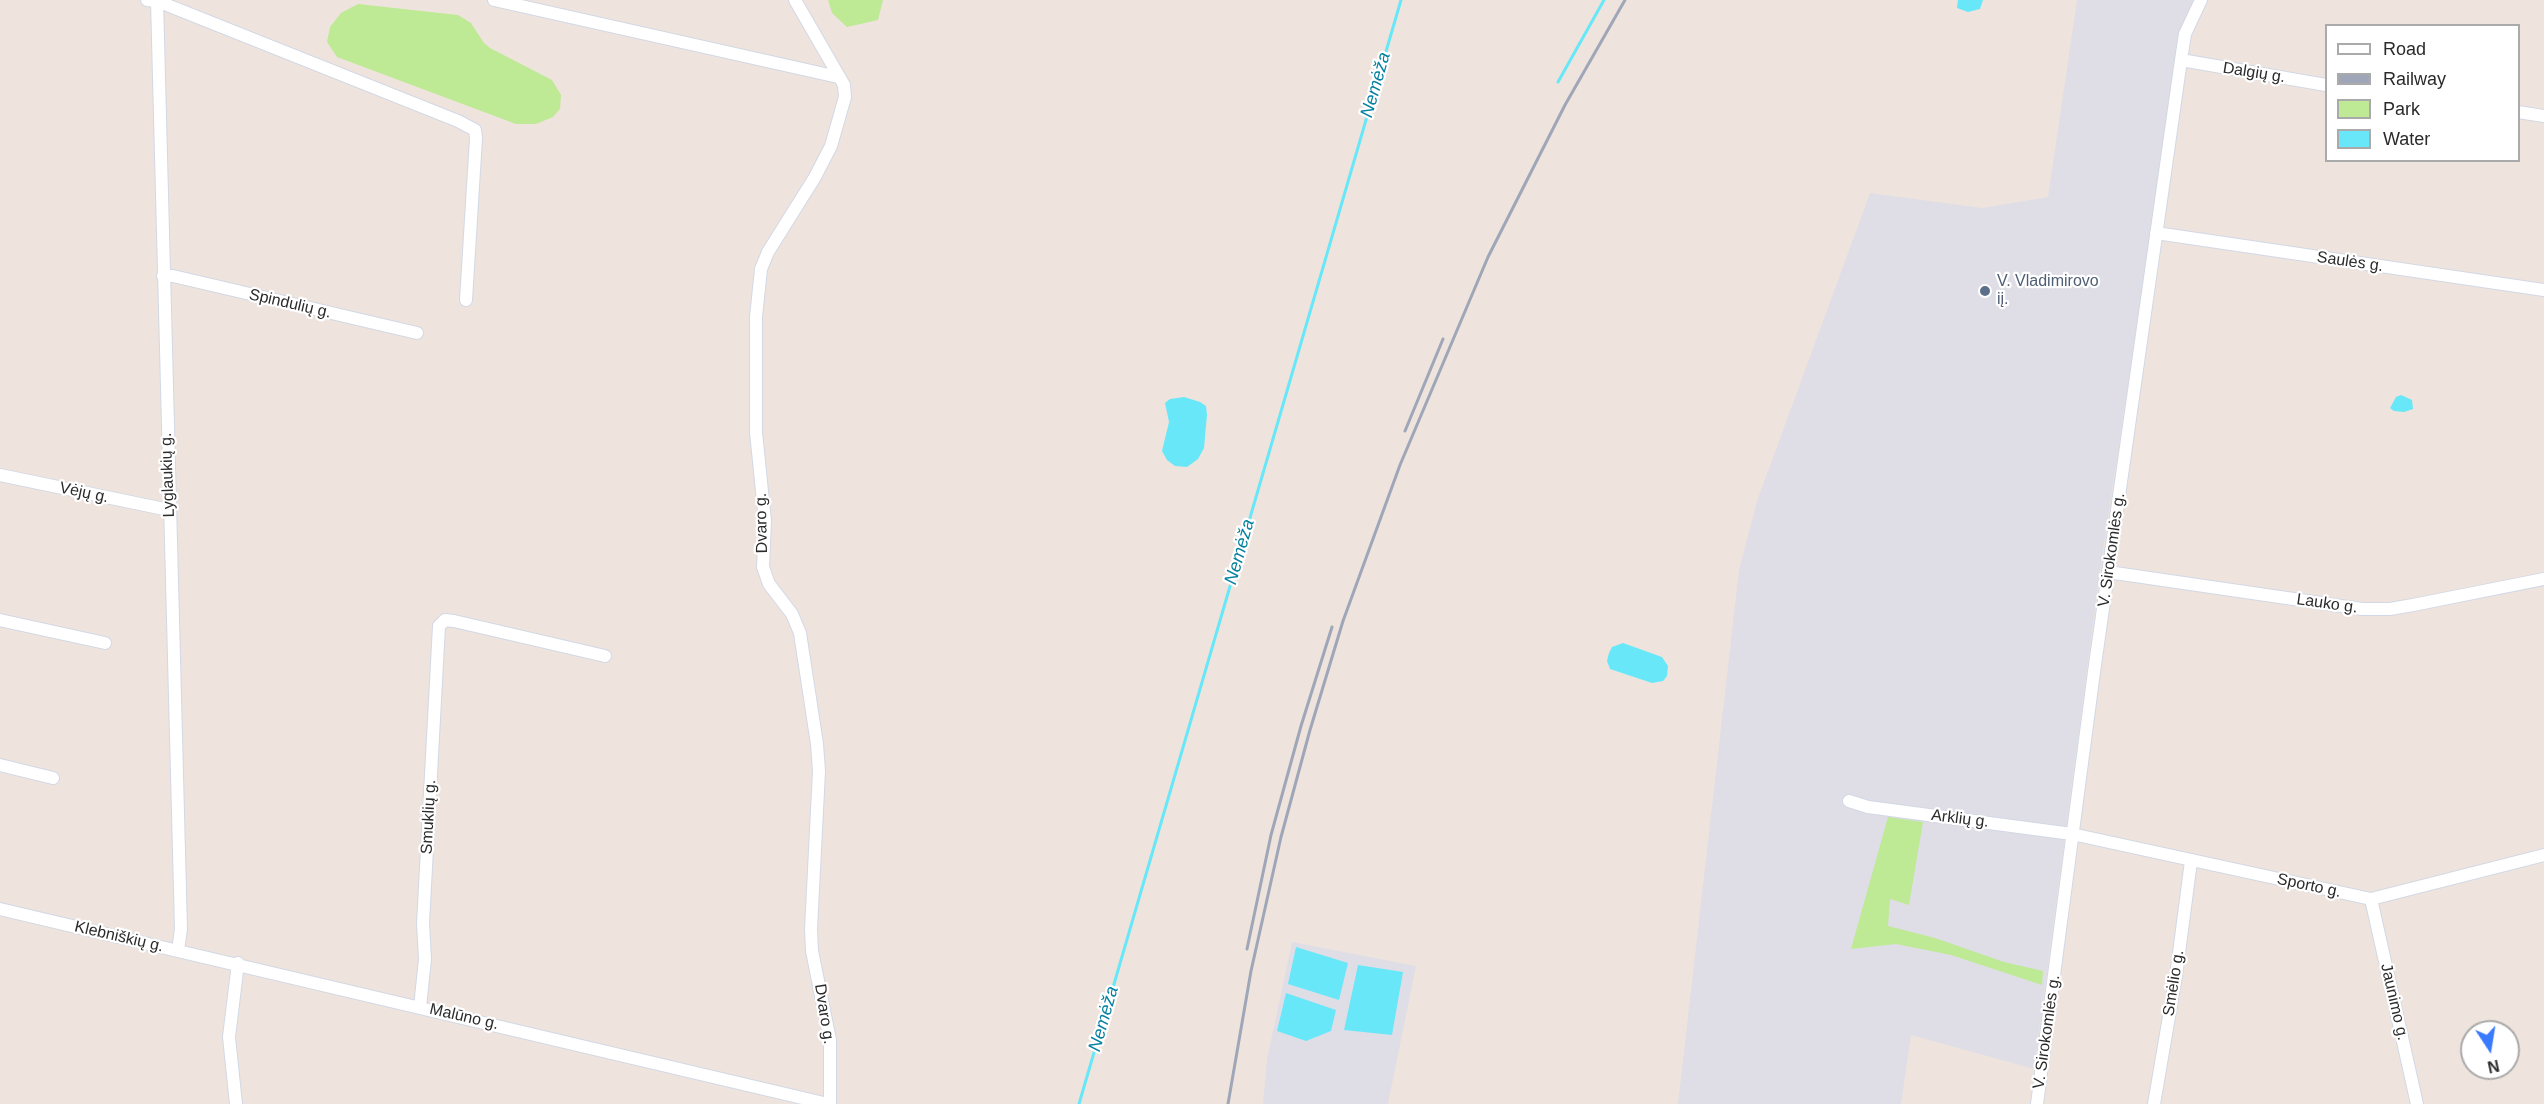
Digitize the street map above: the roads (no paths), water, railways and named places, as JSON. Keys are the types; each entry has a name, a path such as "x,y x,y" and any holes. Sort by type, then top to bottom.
{"street":[{"path":"154,0 458,121 475,130 466,300"},
{"name":"Lyglaukių g.","path":"154,0 181,929 178,950"},
{"path":"494,0 838,77"},
{"name":"Dvaro g.","path":"795,0 844,85 845,97 831,146 815,177 768,252 761,269 756,317 755,376 758,469 765,521 763,567 769,584 792,614 800,633 817,744 819,771 811,929 812,951 830,1040 829,1104"},
{"name":"V. Sirokomlės g.","path":"2037,1104 2108,572 2181,60 2185,34 2200,0"},
{"name":"Dalgių g.","path":"2181,60 2325,85"},
{"path":"2520,112 2544,116"},
{"name":"Saulės g.","path":"2156,233 2544,291"},
{"name":"Spindulių g.","path":"163,276 173,276 417,333"},
{"name":"Vėjų g.","path":"0,475 169,510"},
{"name":"Lauko g.","path":"2108,572 2362,609 2390,609 2544,579"},
{"path":"0,620 105,643"},
{"name":"Smuklių g.","path":"420,1007 425,959 423,923 439,626 445,620 454,621 605,656"},
{"path":"0,765 53,778"},
{"name":"Arklių g.","path":"1849,801 1868,807 2072,834"},
{"name":"Sporto g.","path":"2072,834 2371,899 2544,855"},
{"name":"Smėlio g.","path":"2154,1104 2176,976 2190,861"},
{"name":"Jaunimo g.","path":"2371,899 2417,1104"},
{"name":"Klebniškių g.","path":"0,909 238,963"},
{"path":"236,1104 229,1037 238,963"},
{"name":"Malūno g.","path":"238,963 829,1104"}],"water":[{"path":"1958,0 1983,0 1980,9 1968,12 1957,8"},
{"path":"2401,395 2412,400 2413,409 2404,412 2390,408 2396,397"},
{"path":"1184,397 1206,406 1207,415 1204,448 1198,459 1187,467 1175,466 1167,460 1162,451 1169,422 1165,403 1170,399"},
{"path":"1623,643 1662,657 1668,666 1667,676 1663,681 1652,683 1610,669 1607,661 1612,647"},
{"path":"1296,947 1348,963 1339,1000 1288,984"},
{"path":"1358,965 1403,972 1392,1035 1344,1030"},
{"path":"1286,993 1336,1010 1331,1031 1306,1041 1277,1031"}],"waterway":[{"name":"Nemėža","path":"1079,1104 1401,0"},
{"path":"1558,82 1604,0"}],"railway":[{"path":"1228,1104 1251,971 1281,837 1343,621 1400,465 1488,257 1565,105 1625,0"},
{"path":"1405,431 1443,339"},
{"path":"1247,949 1271,835 1301,726 1332,627"}],"place":[{"name":"V. Vladimirovo iį.","path":"1985,291"}]}
